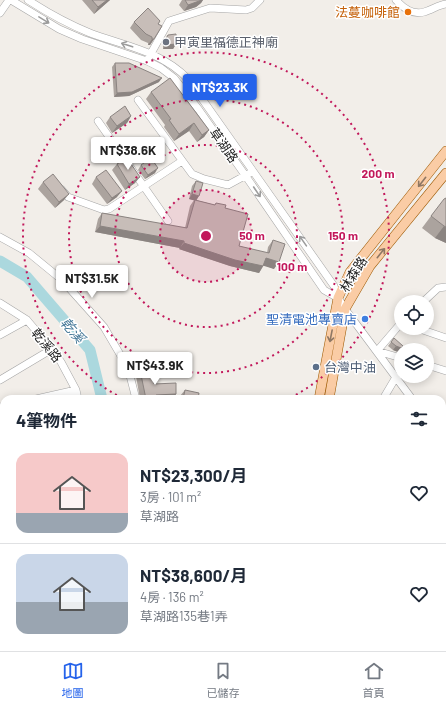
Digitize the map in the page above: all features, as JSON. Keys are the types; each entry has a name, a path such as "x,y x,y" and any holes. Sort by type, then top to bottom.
{"main road":[{"name":"林森路","path":"320,395 338,298 350,272 446,151"},
{"name":"林森路","path":"330,395 345,309 370,266 445,175"}],"street":[{"path":"0,13 10,0"},
{"name":"草湖路","path":"10,0 59,28 82,39 148,61 161,68 174,78 196,105 324,290 338,298"},
{"name":"草湖路","path":"28,0 66,22 91,33 151,53 171,64 188,79 334,286 338,298 345,309 394,374"},
{"path":"148,61 169,21 210,8 246,10 252,8 260,0"},
{"path":"396,0 404,8 416,12 424,12 446,4"},
{"path":"138,100 192,174 204,179 228,185 253,172"},
{"path":"98,121 168,222"},
{"path":"55,181 68,198 104,210 182,160"},
{"path":"0,237 29,253 62,280 104,327 128,368 135,395"},
{"path":"430,295 438,288 446,286"},
{"name":"乾溪路","path":"0,304 27,320 52,349 62,362 77,395"},
{"path":"0,335 27,320"},
{"path":"394,331 377,351 394,356"},
{"path":"434,334 446,338"},
{"path":"0,380 52,349"},
{"path":"434,367 446,371"},
{"path":"385,395 394,380"},
{"name":"草湖路","path":"400,383 409,395"},
{"path":"54,395 76,390"}],"building":[{"path":"92,0 107,0 98,7"},
{"path":"185,0 202,0 188,5"},
{"path":"148,8 160,21 158,24 162,26 154,39 146,34 134,22"},
{"path":"176,34 176,44 166,45 165,40 168,35"},
{"path":"115,63 129,63 162,78 132,92 117,93"},
{"path":"170,78 209,130 202,135 194,123 179,134 169,120 171,119 151,92"},
{"path":"125,106 131,116 117,126 110,117"},
{"path":"127,158 140,177 129,184 117,164"},
{"path":"151,158 158,168 148,175 141,165"},
{"path":"106,170 122,191 112,198 96,177"},
{"path":"53,174 69,194 59,202 43,182"},
{"path":"196,181 203,183 199,196 192,194"},
{"path":"446,198 446,227 431,216"},
{"path":"195,200 215,205 216,203 226,205 225,208 248,214 239,246 269,253 273,240 285,244 279,262 266,258 263,266 235,260 184,243 184,241 100,226 102,213 187,228"},
{"path":"394,338 400,343 394,343 394,344 391,342"},
{"path":"151,368 154,384 176,383 176,394 145,395 140,370"},
{"path":"185,390 199,393 199,395 184,395"}],"waterway":[{"name":"乾溪","path":"0,261 27,277 90,350 101,395"}],"place":[{"name":"法蔓咖啡館","path":"408,12"},
{"name":"甲寅里福德正神廟","path":"166,42"},
{"name":"聖清電池專賣店","path":"365,319"},
{"name":"台灣中油","path":"316,367"}]}
